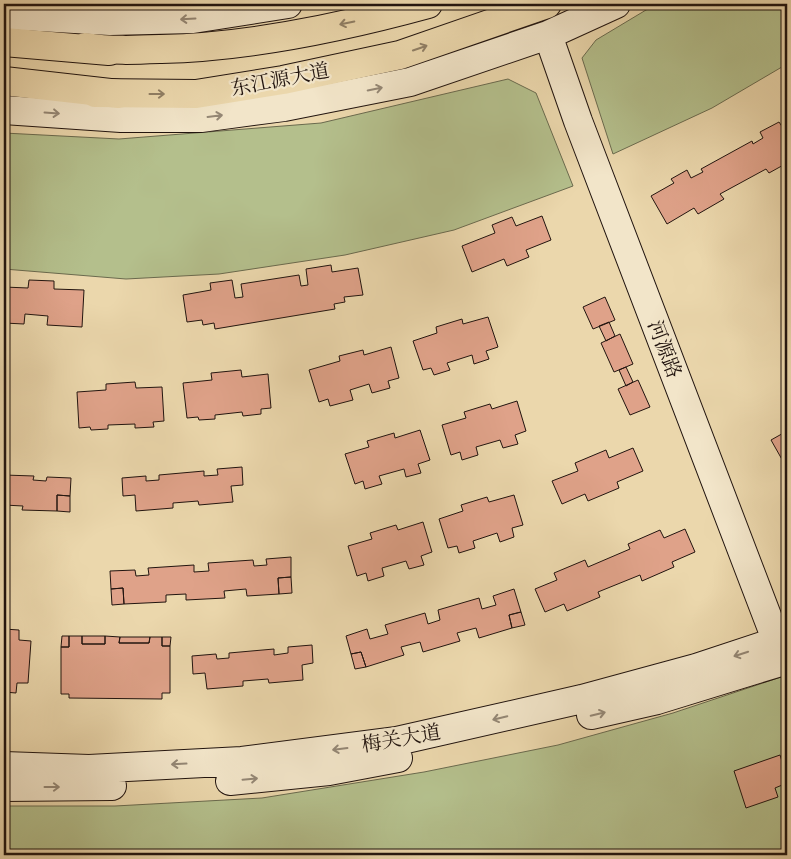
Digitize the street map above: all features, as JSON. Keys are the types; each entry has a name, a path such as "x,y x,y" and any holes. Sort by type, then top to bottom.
{"main road":[{"path":"4,15 110,21 193,20 288,4"},
{"name":"东江源大道","path":"4,33 109,51 193,48 267,39 393,14 428,4"},
{"name":"东江源大道","path":"4,90 119,94 196,94 283,80 400,55 547,4"},
{"path":"4,110 121,118 200,118 284,107 410,82 548,36 616,4"},
{"name":"河源路","path":"548,36 600,180 784,650"},
{"path":"4,42 109,51"},
{"path":"4,81 119,94"},
{"name":"梅关大道","path":"4,766 89,769 242,761 397,742 582,700 696,668 784,650"},
{"name":"梅关大道","path":"4,787 110,787 232,780 329,771 423,754 657,700 784,650"}],"green space":[{"path":"656,4 787,4 787,64 712,108 613,154 582,58 596,40"},
{"path":"508,79 536,93 573,186 454,230 345,255 219,274 126,279 4,269 4,133 119,139 321,123"},
{"path":"787,675 787,855 4,855 4,806 115,806 262,798 424,772 558,745 673,713"}],"building":[{"path":"779,122 783,128 787,126 787,163 769,173 766,169 720,194 724,199 698,214 694,208 667,224 651,196 674,183 671,179 687,170 691,178 703,172 701,169 752,141 753,144 763,138 760,132"},
{"path":"542,216 551,240 526,250 529,257 507,266 504,259 472,272 462,246 495,233 492,225 512,217 516,226"},
{"path":"331,265 332,272 358,268 363,295 344,297 345,302 334,304 335,309 215,329 214,323 203,325 202,320 187,322 183,295 211,290 210,283 232,280 235,298 243,297 241,284 299,275 301,286 308,285 306,269"},
{"path":"29,280 54,281 54,289 84,290 82,327 47,325 48,316 25,314 24,324 4,323 4,287 28,288"},
{"path":"605,297 615,320 593,329 583,307"},
{"path":"488,317 498,347 486,351 489,359 474,364 472,355 447,363 450,370 434,375 431,368 423,370 413,341 437,333 436,327 462,319 463,324"},
{"path":"609,322 615,336 606,341 599,326"},
{"path":"620,334 633,364 614,372 601,343"},
{"path":"391,347 399,378 388,381 390,388 372,393 369,384 350,390 353,400 330,406 328,399 319,402 309,370 340,361 339,356 363,350 364,355"},
{"path":"626,367 633,382 626,386 619,370"},
{"path":"241,370 242,377 268,374 271,408 261,409 261,414 243,416 242,412 215,415 215,419 199,420 198,417 187,418 183,383 212,380 211,373"},
{"path":"638,380 650,407 630,415 618,389"},
{"path":"135,382 136,388 162,387 164,421 153,422 154,427 135,428 135,424 108,425 108,429 91,430 90,427 79,428 77,392 106,390 106,384"},
{"path":"517,401 526,431 515,435 518,444 503,448 500,440 476,447 478,455 462,460 460,452 451,455 442,425 466,418 464,412 490,404 492,409"},
{"path":"420,430 430,460 418,464 421,473 406,477 404,469 379,476 382,484 365,489 363,481 355,484 345,454 369,447 367,441 394,433 395,438"},
{"path":"787,431 787,462 784,463 771,440"},
{"path":"633,448 643,471 617,482 619,488 588,501 585,494 562,504 552,481 578,471 575,463 606,450 609,458"},
{"path":"242,467 243,485 231,486 233,502 199,505 198,501 173,503 173,508 136,511 135,495 123,496 122,478 146,476 146,481 159,480 159,475 204,471 204,476 218,475 217,469"},
{"path":"4,475 34,476 33,480 46,481 47,477 71,478 70,496 57,495 57,511 22,510 23,506 4,505"},
{"path":"57,495 70,496 70,512 57,511"},
{"path":"514,495 523,525 512,528 514,537 500,542 497,533 473,541 475,548 459,553 457,546 448,548 439,519 463,511 461,505 487,497 489,502"},
{"path":"423,522 432,552 421,556 424,565 409,569 406,561 382,568 384,576 368,581 366,573 357,576 348,546 372,539 370,533 396,525 398,530"},
{"path":"685,529 695,552 672,562 674,567 642,581 640,575 598,592 600,597 567,611 564,604 545,612 535,589 557,580 554,573 585,560 588,567 630,549 628,544 660,530 664,538"},
{"path":"291,557 291,577 278,578 279,594 247,596 246,589 224,591 225,598 186,600 186,594 166,595 166,602 124,604 123,588 111,589 110,571 135,570 136,576 149,575 148,568 194,565 194,572 209,571 208,563 253,560 254,566 267,565 266,559"},
{"path":"291,577 292,593 279,594 278,578"},
{"path":"123,588 124,604 112,605 111,589"},
{"path":"514,589 521,612 509,615 512,628 479,638 476,628 457,633 460,641 423,652 420,642 401,647 404,655 366,667 361,652 351,654 346,636 367,629 370,639 388,634 385,625 425,613 428,624 440,620 438,610 479,598 482,609 496,605 493,596"},
{"path":"521,612 525,625 512,628 509,615"},
{"path":"4,629 19,630 19,640 31,641 28,683 17,683 16,693 4,692"},
{"path":"62,636 69,636 69,647 61,647"},
{"path":"69,636 82,636 82,644 105,644 105,636 120,637 119,643 149,643 150,637 162,637 162,646 170,646 170,693 162,693 162,699 69,698 69,694 61,694 61,647 69,647"},
{"path":"82,636 105,636 105,644 82,644"},
{"path":"120,637 150,637 149,643 119,643"},
{"path":"162,637 171,637 170,646 162,646"},
{"path":"312,645 313,663 302,665 303,680 269,683 268,679 243,681 243,686 207,689 205,673 193,674 192,656 216,654 217,659 229,658 229,653 274,649 274,655 288,653 288,647"},
{"path":"361,652 366,667 355,669 351,654"},
{"path":"780,755 787,783 775,788 778,797 746,808 734,771"}]}
